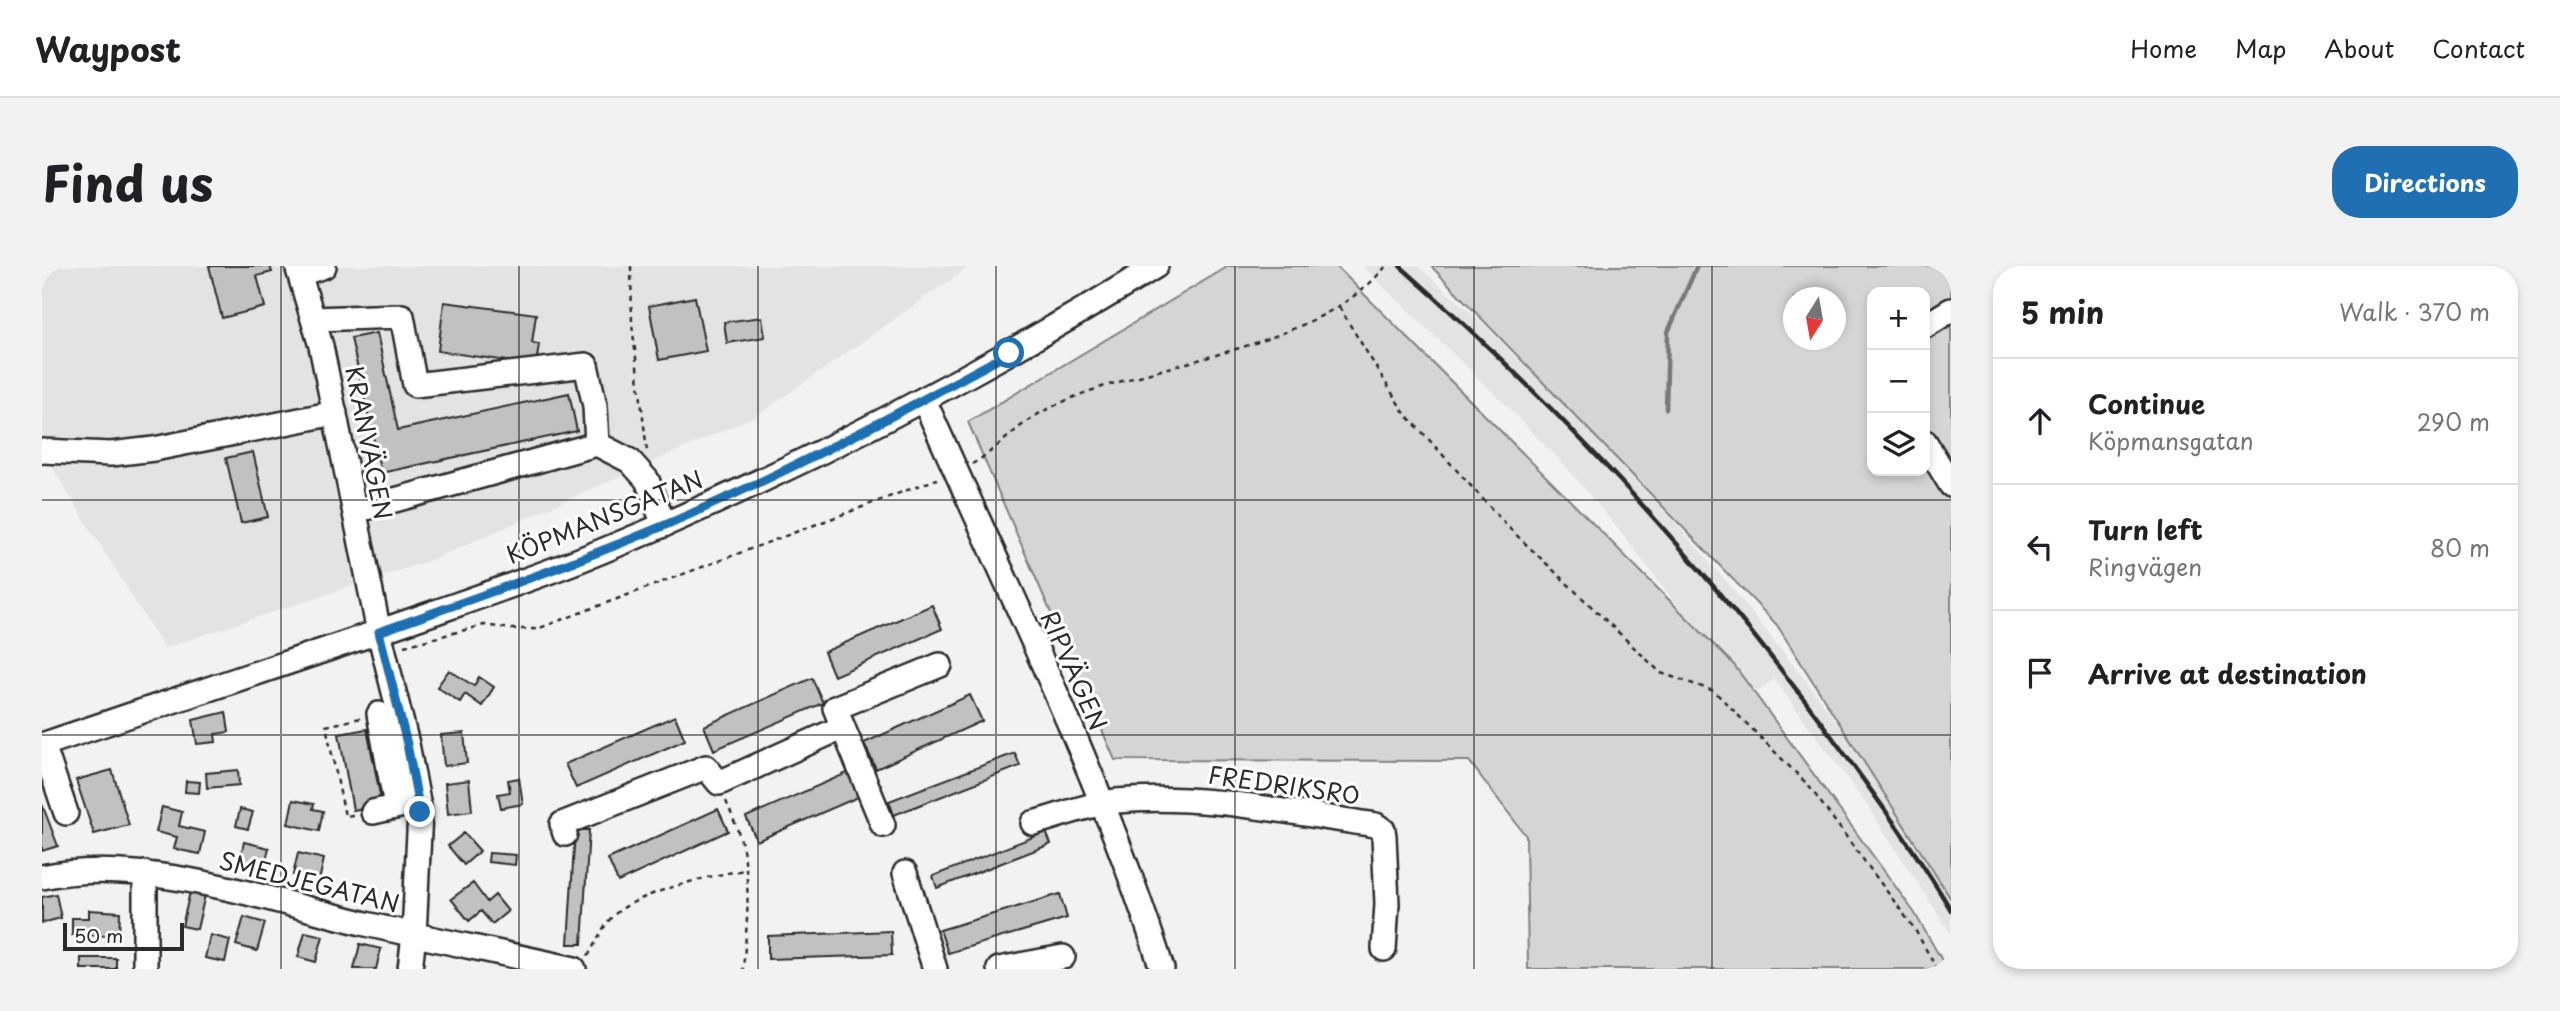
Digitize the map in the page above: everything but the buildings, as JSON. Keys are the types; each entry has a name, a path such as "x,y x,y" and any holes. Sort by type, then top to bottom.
{"street":[{"path":"298,270 324,266"},
{"name":"KÖPMANSGATAN","path":"43,745 382,642 664,525 800,463 924,400 1065,321 1156,266"},
{"name":"KRANVÄGEN","path":"298,270 313,318 335,412 382,642 407,804"},
{"path":"1930,323 1951,310"},
{"path":"313,318 402,316 415,385 586,365 595,406 597,444"},
{"name":"RIPVÄGEN","path":"924,400 1064,714 1101,804 1162,969"},
{"path":"42,451 111,454 154,449 335,412"},
{"path":"355,511 597,444 630,461 647,480 664,525"},
{"path":"1930,450 1951,485"},
{"path":"883,825 835,708 940,665"},
{"path":"379,714 407,804 420,812 420,853 410,969"},
{"path":"565,834 562,824 706,767 719,783 843,727"},
{"path":"43,745 66,813"},
{"name":"FREDRIKSRO","path":"1033,823 1101,804 1168,799 1212,802 1376,825 1384,836 1387,904 1384,949"},
{"path":"373,812 407,804"},
{"name":"SMEDJEGATAN","path":"42,877 99,870 145,873 192,881 414,935 571,965"},
{"path":"145,873 145,969"},
{"path":"905,873 935,969"},
{"path":"999,969 1063,957"}],"path":[{"path":"631,266 632,324 646,438 647,480"},
{"path":"382,642 484,625 537,629 956,473 991,453 1039,414 1079,396 1289,330 1339,307 1375,279 1386,266"},
{"path":"1339,307 1403,411 1509,528 1661,673 1714,691 1808,785 1914,928 1937,969"},
{"path":"373,812 345,816 326,726 379,714"},
{"path":"719,783 740,837 746,870 748,913 743,969"},
{"path":"571,965 613,915 636,901 720,873 746,870"}],"shaded area":[{"path":"42,266 970,266 758,415 434,559 164,648 42,451"},
{"path":"1229,266 1336,266 1734,665 1914,912 1947,969 1528,969 1526,836 1469,761 1115,760 968,422"},
{"path":"1362,266 1418,266 1481,322 1587,426 1671,518 1727,582 1807,682 1886,790 1951,888 1951,934 1866,804 1774,679 1749,698 1624,536 1567,468 1494,393"},
{"path":"1431,266 1951,266 1951,899 1777,625"}],"waterway":[{"path":"1666,409 1668,332 1697,266"}],"railway":[{"path":"1400,266 1461,321 1578,436 1688,557 1792,683 1884,808 1951,910"}],"route":[{"path":"420,812 407,744 379,632 540,575 718,502 924,400 1009,353"}]}
